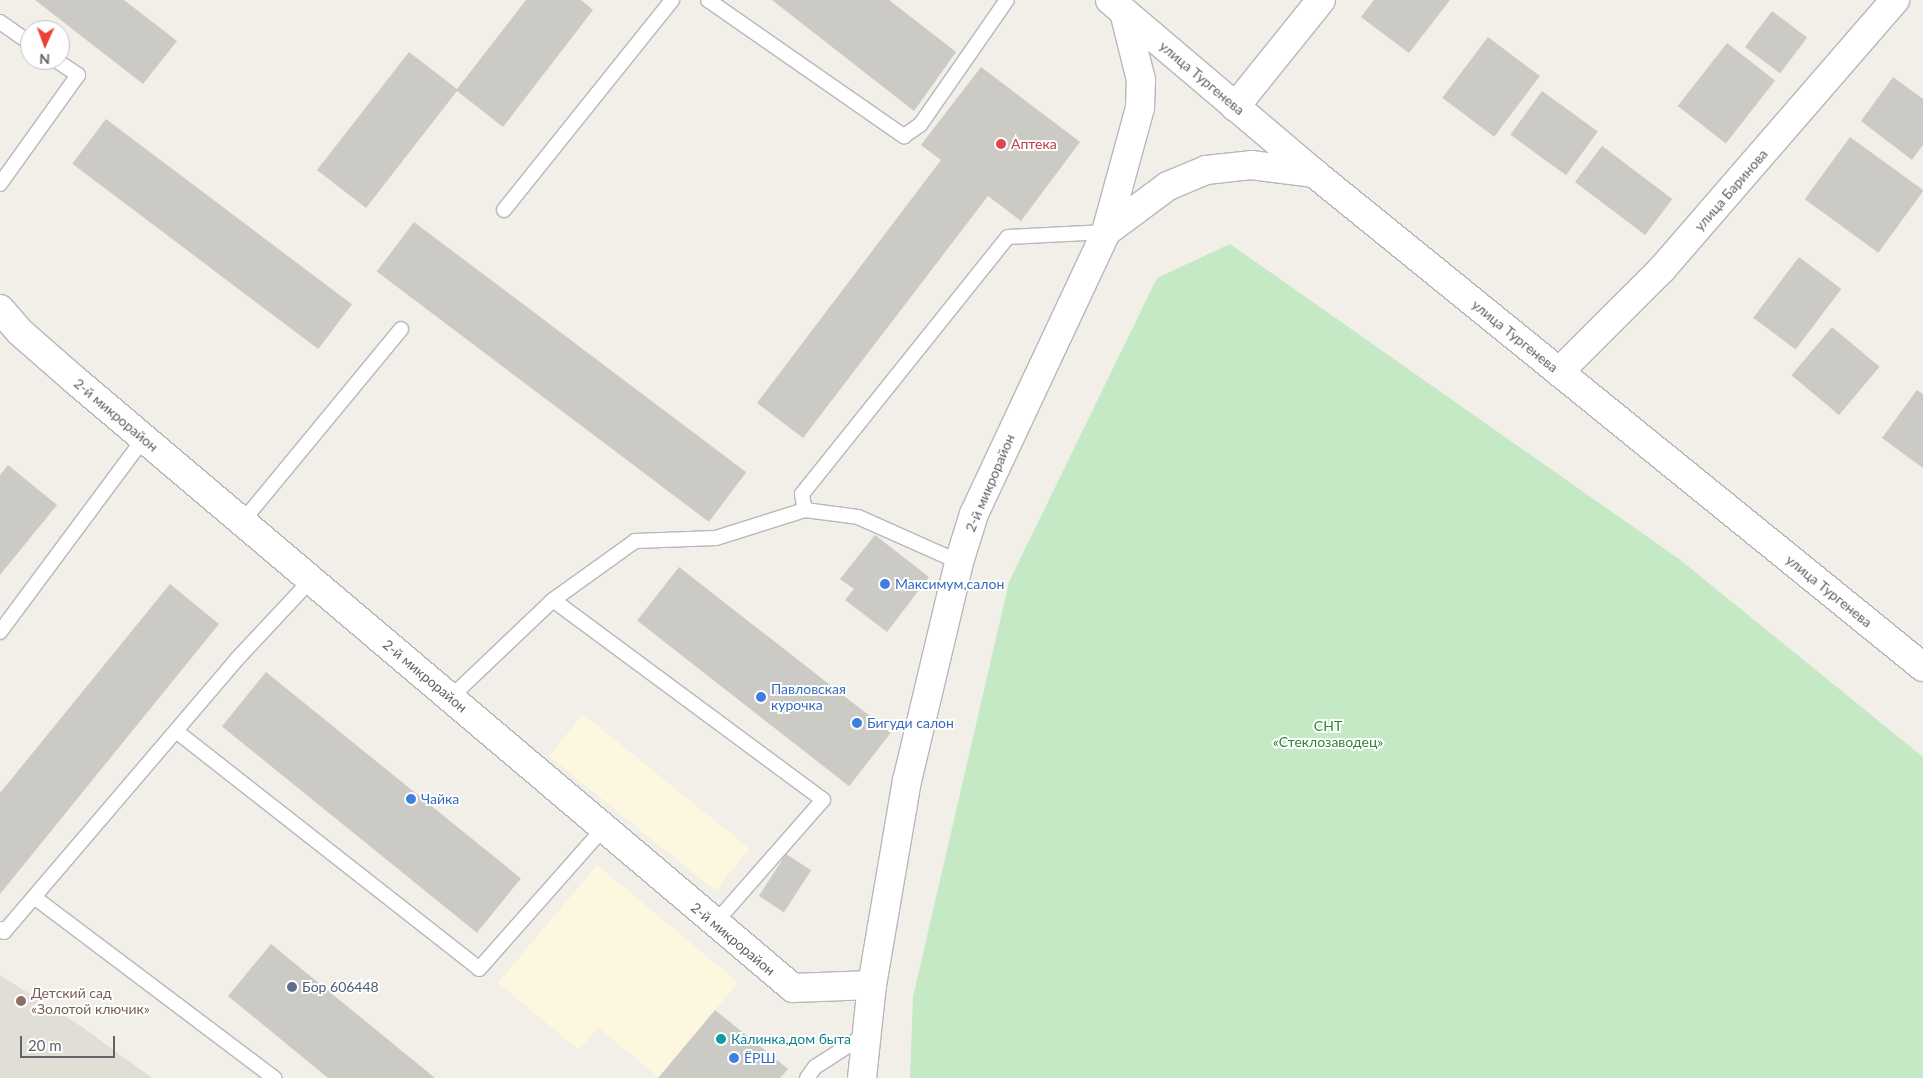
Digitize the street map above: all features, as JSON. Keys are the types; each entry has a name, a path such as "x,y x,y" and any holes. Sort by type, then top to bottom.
{"street":[{"path":"1235,107 1322,0"},
{"name":"улица Баринова","path":"1559,372 1662,269 1895,0"},
{"name":"улица Тургенева","path":"1117,6 1314,173 1923,667"},
{"name":"2-й микрорайон","path":"862,1078 865,1036 872,985 907,781 959,562 974,514 1106,232 1140,108 1141,80 1117,6"},
{"path":"1106,232 1168,186 1206,170 1251,165 1314,173"},
{"name":"2-й микрорайон","path":"0,309 20,332 793,988 872,985"}],"lane":[{"path":"504,210 672,0"},
{"path":"708,0 904,136 920,126 1007,0"},
{"path":"0,22 20,35"},
{"path":"0,184 78,75 70,70"},
{"path":"805,510 802,494 1008,237 1106,232"},
{"path":"242,522 401,330"},
{"path":"0,632 144,438"},
{"path":"450,698 553,600 635,541 716,538 805,510 858,517 959,562"},
{"path":"0,929 4,932 237,659 311,580"},
{"path":"553,600 824,800 715,923"},
{"path":"176,732 479,970 603,828"},
{"path":"34,897 274,1078"},
{"path":"807,1078 815,1067 865,1036"}],"shaded area":[{"path":"583,714 749,849 715,891 549,756"},
{"path":"597,865 738,982 659,1078 598,1027 579,1050 498,983"},
{"name":"Детский сад «Золотой ключик»","path":"0,975 82,1027 152,1078 0,1078"}],"green space":[{"name":"СНТ «Стеклозаводец»","path":"1230,244 1679,559 1923,757 1923,1078 910,1078 913,997 1009,582 1157,278"}],"building":[{"path":"35,0 124,0 177,41 143,84 70,27 70,20 61,20"},
{"path":"526,0 581,0 593,10 503,127 457,91 366,208 317,170 409,52 457,89"},
{"path":"772,0 889,0 956,52 914,111"},
{"path":"1374,0 1450,0 1409,53 1361,17"},
{"path":"1772,11 1807,37 1780,73 1745,47"},
{"path":"1488,37 1540,76 1494,137 1442,98"},
{"path":"1727,43 1775,81 1726,144 1678,106"},
{"path":"981,67 1080,142 1021,221 988,196 803,438 757,403 941,160 921,145"},
{"path":"1893,77 1923,99 1923,145 1912,160 1861,121"},
{"path":"1542,91 1598,132 1566,175 1510,135"},
{"path":"106,119 352,304 318,349 72,164"},
{"path":"1850,137 1923,190 1878,253 1805,199"},
{"path":"1602,146 1672,199 1645,235 1575,182"},
{"path":"414,222 746,472 709,522 377,272"},
{"path":"1799,257 1841,289 1796,350 1753,318"},
{"path":"1832,327 1879,367 1839,415 1792,375"},
{"path":"1917,390 1923,394 1923,468 1882,438"},
{"path":"8,465 57,505 0,575 0,475"},
{"name":"Максимум,салон","path":"875,535 929,577 887,632 845,600 854,589 840,579"},
{"path":"679,567 891,733 849,786 637,621"},
{"path":"170,584 219,624 0,894 0,793"},
{"path":"266,672 521,878 477,933 222,726"},
{"path":"786,854 811,870 784,912 759,896"},
{"path":"271,944 435,1078 328,1078 228,996"},
{"name":"Калинка,дом быта","path":"715,1010 788,1069 780,1078 658,1078"}],"place":[{"name":"Аптека","path":"1001,144"},
{"name":"Максимум,салон","path":"885,584"},
{"name":"Павловская курочка","path":"761,697"},
{"name":"Бигуди салон","path":"857,723"},
{"name":"Чайка","path":"411,799"},
{"name":"Бор 606448","path":"292,987"},
{"name":"Детский сад «Золотой ключик»","path":"21,1001"},
{"name":"Калинка,дом быта","path":"721,1039"},
{"name":"ЁРШ","path":"734,1058"}]}
